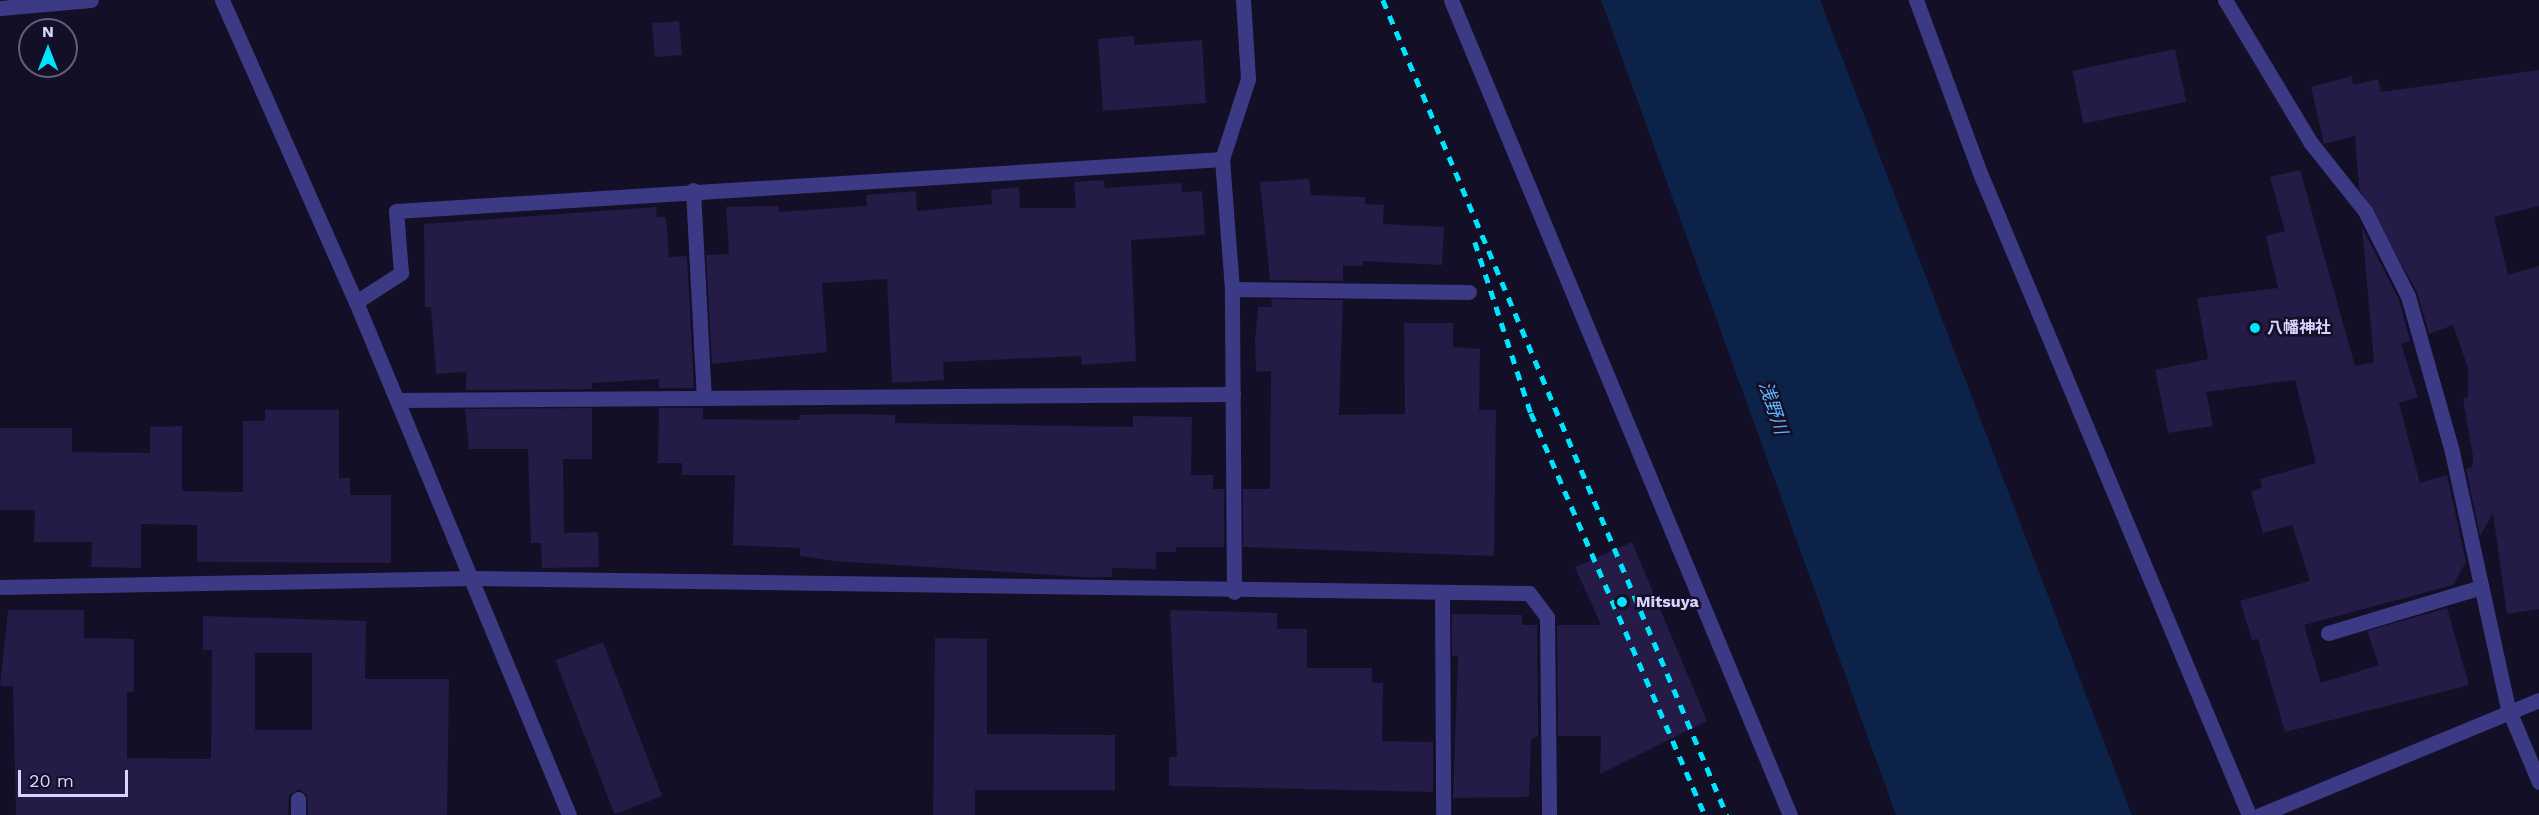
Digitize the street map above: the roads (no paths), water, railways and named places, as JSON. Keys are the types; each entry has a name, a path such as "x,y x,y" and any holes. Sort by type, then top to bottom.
{"street":[{"path":"0,8 91,0"},
{"path":"222,0 356,302 569,815"},
{"path":"1234,592 1232,289 1222,159 1248,79 1244,0"},
{"path":"1451,0 1790,815"},
{"path":"1916,0 1980,173 2248,815"},
{"path":"2226,0 2311,143 2365,211 2408,296 2452,452 2508,708 2539,782"},
{"path":"356,302 401,273 396,211 693,190 1222,159"},
{"path":"693,190 704,398"},
{"path":"1232,289 1469,292"},
{"path":"397,400 1233,393"},
{"path":"0,587 472,578 1234,592 1528,593 1547,617 1549,815"},
{"path":"2328,633 2481,587"},
{"path":"1442,593 1443,815"},
{"path":"2260,815 2508,708 2539,700"},
{"path":"298,799 298,815"}],"water":[{"name":"浅野川","path":"1601,0 1820,0 2132,815 1896,815"}],"railway":[{"path":"1383,0 1727,815"},
{"path":"1475,242 1531,413 1705,815"}],"place":[{"name":"八幡神社","path":"2255,328"},
{"name":"Mitsuya","path":"1622,602"}]}
